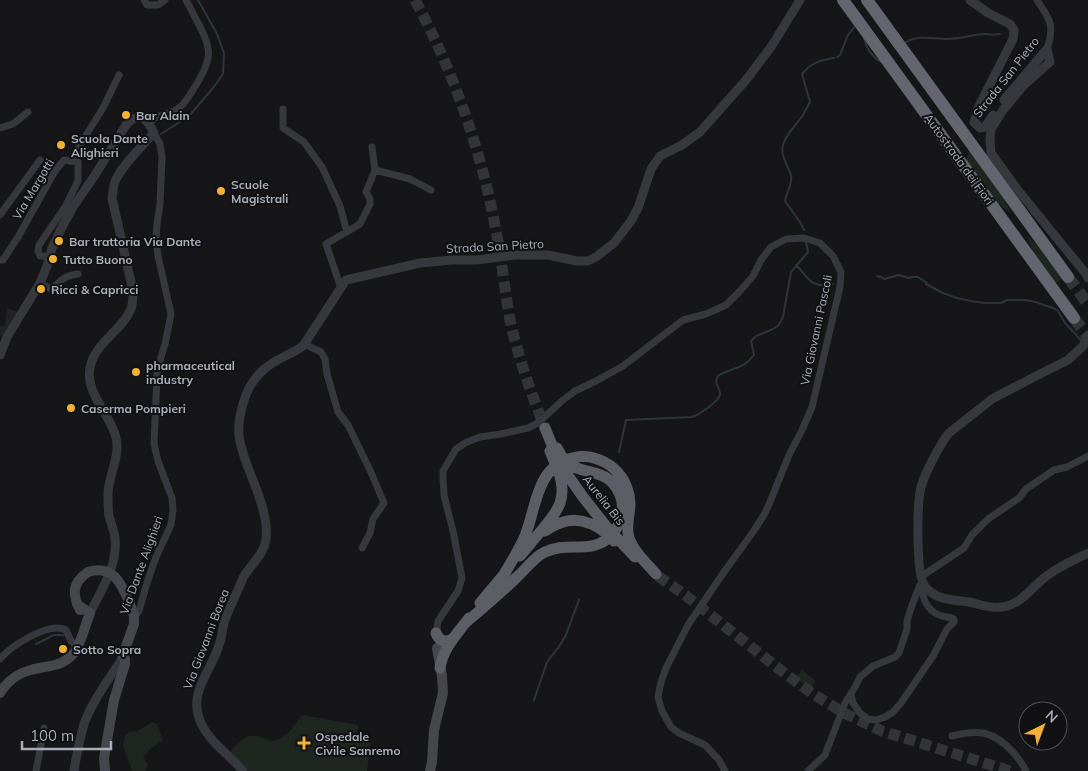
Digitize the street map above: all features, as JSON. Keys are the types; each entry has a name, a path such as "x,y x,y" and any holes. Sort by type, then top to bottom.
{"highway":[{"name":"Autostrada dei Fiori","path":"843,0 1074,318"},
{"name":"Autostrada dei Fiori","path":"867,0 1068,276"},
{"name":"Aurelia Bis","path":"502,576 525,536 540,486 547,474 558,463 570,459 584,456 607,463 623,479 629,494 628,534 630,541 657,575 612,536 583,498 563,467 554,450 546,432"},
{"path":"465,623 506,588 535,558 544,552 560,548 592,547 605,541 621,521 623,510 621,498 616,488 609,480 599,474 577,468 563,467 563,492 559,508 524,552"},
{"path":"440,668 447,643 502,576 550,527 570,520 584,521 595,525 612,536"},
{"path":"436,633 442,641 447,643"}],"main road":[{"path":"86,624 74,596 75,586 88,572 99,570 112,574 120,583 134,618"},
{"path":"0,693 11,680 24,672 49,667 63,662 71,656 78,647 90,613 77,604"},
{"name":"Via Dante Alighieri","path":"123,655 134,618"},
{"path":"105,771 104,758 114,700 126,662 123,655"},
{"path":"430,771 434,730 443,693 440,668"}],"street":[{"path":"144,0 147,5 158,5 165,0"},
{"path":"0,354 40,283 62,227 73,207 126,125 140,117 146,119 149,123 154,118 180,108 205,70 210,51 206,38 186,0"},
{"name":"Strada San Pietro","path":"253,479 239,434 240,416 246,392 260,373 272,362 295,351 304,344 346,280 420,263 451,260 477,260 515,255 548,256 588,261 596,257 614,243 631,220 638,208 651,169 660,156 682,145 700,132 746,80 800,0"},
{"name":"Strada San Pietro","path":"970,0 988,13 1010,24 1014,30 1013,39 974,117 974,122 980,128 986,127 998,106 1047,48 1051,34 1050,22 1037,0"},
{"path":"1047,48 1050,62 1024,85 1003,110 991,129 991,153 1017,189 1088,278"},
{"path":"70,161 103,108 119,75"},
{"path":"283,110 283,128 304,142 322,167 340,206 347,232"},
{"path":"0,128 13,124 28,112"},
{"name":"Via Dante Alighieri","path":"134,618 139,611 146,583 170,525 173,510 172,498 158,461 154,444 157,375 171,314 156,239 162,157 160,144 149,123"},
{"path":"90,613 111,570 115,556 115,537 109,516 108,491 118,449 116,435 110,420 91,386 89,368 97,351 127,316 133,301 133,290 112,198 114,184 119,174 154,133"},
{"path":"341,288 326,244 360,224 370,204 370,199 366,192 375,170 372,147"},
{"name":"Via Margotti","path":"0,215 40,160"},
{"name":"Via Margotti","path":"0,260 3,260 18,237 55,171 64,160 78,162 78,181 65,207 39,245 38,251 40,256 50,256"},
{"path":"375,170 410,179 431,190"},
{"name":"Via Giovanni Pascoli","path":"447,643 436,633 438,620 458,591 462,578 444,495 443,478 443,471 456,449 480,437 528,428 539,422 574,391 623,366 683,320 706,314 726,304 752,276 771,247 786,239 804,238 820,243 833,256 841,272 840,287 812,407 789,455 764,515 688,626 660,682 658,697 662,711 671,728 705,745 719,760 725,771"},
{"path":"40,283 51,289 68,275 78,274"},
{"path":"851,694 853,702 860,713 868,719 876,720 893,712 933,656 947,629 954,622 954,619 937,614 928,606 924,598 918,525 921,486 945,438 992,399 1068,360 1083,346 1088,335"},
{"path":"304,344 321,352 338,412 348,424 384,503 373,518 370,533 362,548"},
{"path":"808,771 825,755 845,703 860,677 873,666 897,655 907,629 911,608 923,581 964,548 972,535 988,519 1019,498 1026,489 1054,470 1067,467 1088,456"},
{"name":"Via Giovanni Borea","path":"243,771 206,733 198,717 196,707 199,688 219,647 225,622 237,592 245,574 264,548 266,524 253,479"},
{"path":"923,581 934,595 945,599 999,608 1018,602 1049,574 1088,553"},
{"path":"0,659 33,634 58,628 66,630 71,641 78,647"},
{"path":"74,771 82,732 88,716 123,655"},
{"path":"36,771 44,728"},
{"path":"952,736 976,732 992,735 1008,747 1022,762 1026,771"}],"shaded area":[{"path":"970,146 1001,190 1011,214 991,198 966,162"},
{"path":"1027,236 1044,250 1064,277 1055,284 1035,257"},
{"path":"7,308 20,313 6,337 0,335 0,325 5,326"},
{"path":"802,670 816,681 810,689 796,678"},
{"name":"Ospedale Civile Sanremo","path":"302,715 359,725 355,737 371,743 367,771 247,771 230,752 249,736 276,741 285,736"},
{"path":"152,722 157,724 163,741 151,748 143,757 148,765 145,771 132,771 123,745 125,736 129,732 137,731"}],"waterway":[{"path":"161,134 189,116 223,74 224,53 217,34 198,0"},
{"path":"837,57 840,55 848,35 856,25"},
{"path":"905,43 920,38 952,39 984,34 1000,34"},
{"path":"864,37 869,51 880,61"},
{"path":"804,230 785,201 791,175 783,157 782,149 787,137 810,102 802,74 816,63 834,58"},
{"path":"619,452 626,420 692,417 717,400 720,395 716,382 718,376 750,360 754,355 751,341 756,336 778,326 783,317 791,272 808,252 806,241"},
{"path":"796,265 815,284 833,284"},
{"path":"877,276 884,279 899,275 908,278 918,277 926,284 943,293 971,301 985,303 1001,303 1007,300 1032,301 1058,311 1065,323 1081,340"},
{"path":"534,700 547,662 565,637 579,600"},
{"path":"36,644 54,635 64,635"}],"tunnel":[{"path":"415,0 448,68 474,140 492,212 513,334 525,375 545,428"},
{"path":"1068,277 1088,304"},
{"path":"1074,318 1088,337"},
{"path":"658,576 783,672 813,694 844,713 882,731 1010,771"}],"place":[{"name":"Bar Alain","path":"126,115"},
{"name":"Scuola Dante Alighieri","path":"61,145"},
{"name":"Scuole Magistrali","path":"221,191"},
{"name":"Bar trattoria Via Dante","path":"59,241"},
{"name":"Tutto Buono","path":"53,259"},
{"name":"Ricci & Capricci","path":"41,289"},
{"name":"pharmaceutical industry","path":"136,372"},
{"name":"Caserma Pompieri","path":"71,408"},
{"name":"Sotto Sopra","path":"63,649"},
{"name":"Ospedale Civile Sanremo","path":"304,743"}]}
